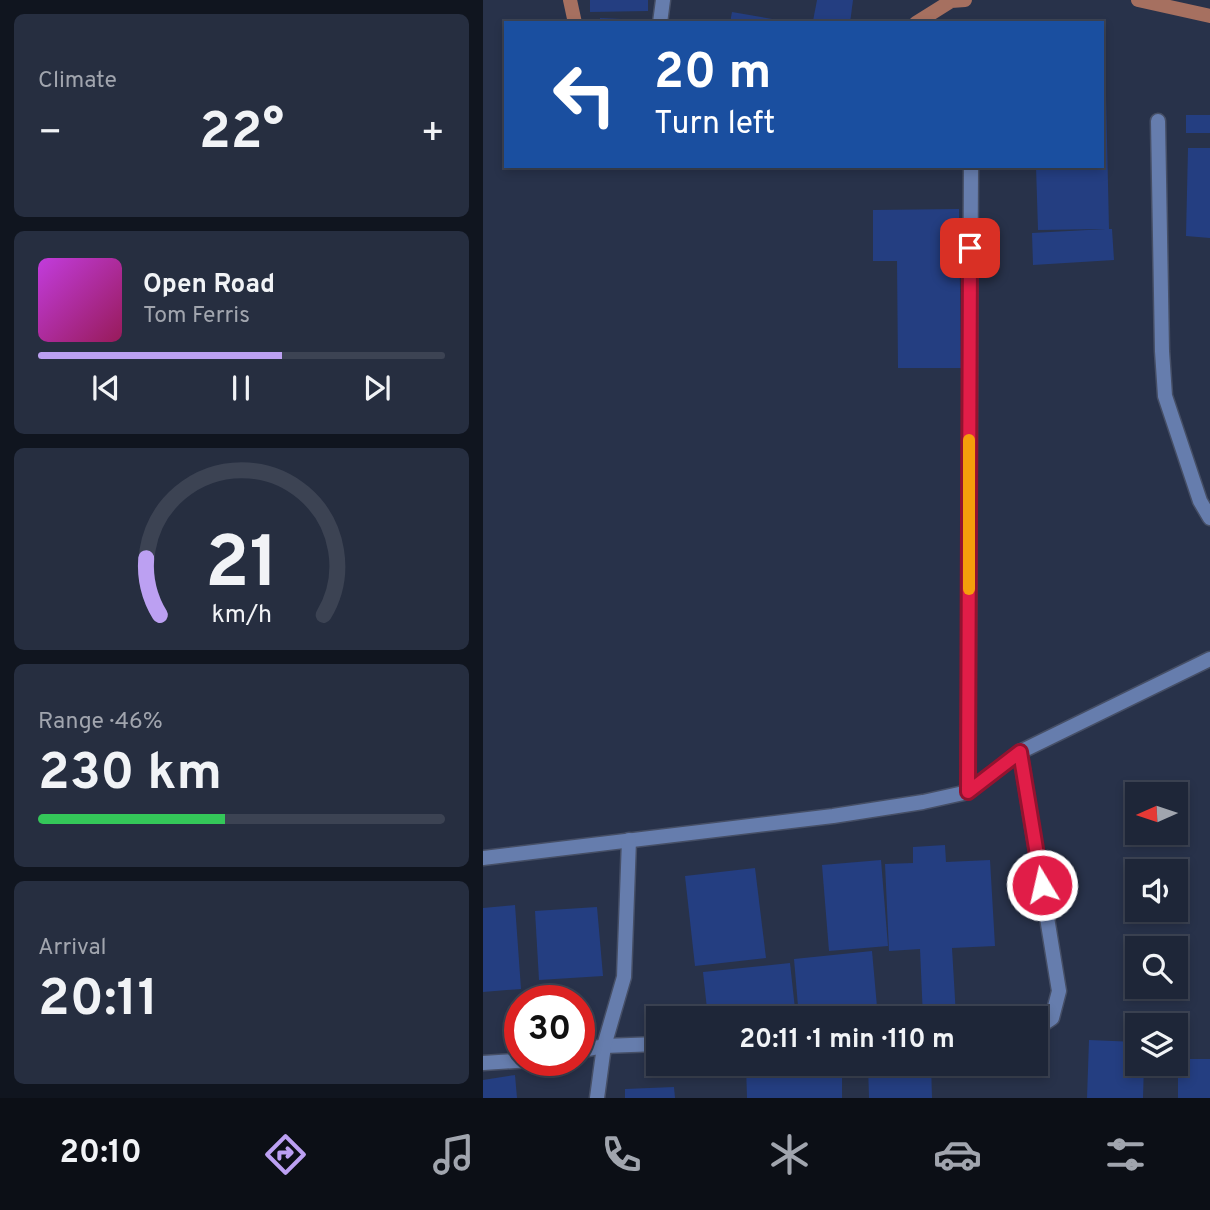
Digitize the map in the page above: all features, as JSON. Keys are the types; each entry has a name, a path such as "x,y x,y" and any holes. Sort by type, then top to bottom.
{"street":[{"path":"660,21 663,0"},
{"path":"1158,121 1165,396 1200,501 1210,518"},
{"path":"968,792 971,168"},
{"path":"483,858 833,816 968,792 1020,752 1210,659"},
{"path":"1020,752 1059,991 1052,1018 1048,1021"},
{"path":"597,1098 604,1046 624,977 629,840"},
{"path":"595,1048 646,1044"},
{"path":"483,1063 504,1062"}],"building":[{"path":"590,0 648,0 648,11 590,12"},
{"path":"817,0 853,0 850,21 813,21"},
{"path":"732,12 784,21 730,21"},
{"path":"600,18 643,20 643,21 600,21"},
{"path":"1105,49 1109,229 1112,229 1114,260 1033,265 1032,233 1106,229 1038,230 1036,168 1104,168"},
{"path":"1186,115 1210,115 1210,133 1186,133"},
{"path":"1188,148 1210,148 1210,238 1186,236"},
{"path":"959,209 961,368 898,368 897,261 873,261 873,210"},
{"path":"945,845 946,862 990,860 995,946 952,948 955,1006 922,1006 920,949 889,951 885,864 913,863 913,847"},
{"path":"881,860 888,946 829,951 822,865"},
{"path":"755,868 766,958 695,966 685,876"},
{"path":"515,905 521,985 504,985 504,990 483,992 483,908"},
{"path":"597,907 603,976 539,980 535,911"},
{"path":"872,951 877,1006 798,1006 794,959"},
{"path":"790,963 795,1006 707,1006 703,972"},
{"path":"1089,1040 1125,1042 1125,1076 1144,1076 1143,1098 1087,1098"},
{"path":"1188,1059 1210,1059 1210,1098 1178,1098 1178,1076 1188,1076"},
{"path":"515,1076 517,1098 483,1098 483,1080"},
{"path":"746,1076 842,1076 842,1098 747,1098"},
{"path":"868,1076 931,1076 932,1098 869,1098"},
{"path":"674,1087 675,1098 625,1098 625,1089"}],"waterway":[{"path":"570,0 575,21"},
{"path":"919,21 951,1 965,0"},
{"path":"1138,0 1210,16"}],"slow traffic":[{"path":"969,440 969,589"}],"route":[{"path":"970,248 968,792 1020,752 1042,885"}]}
